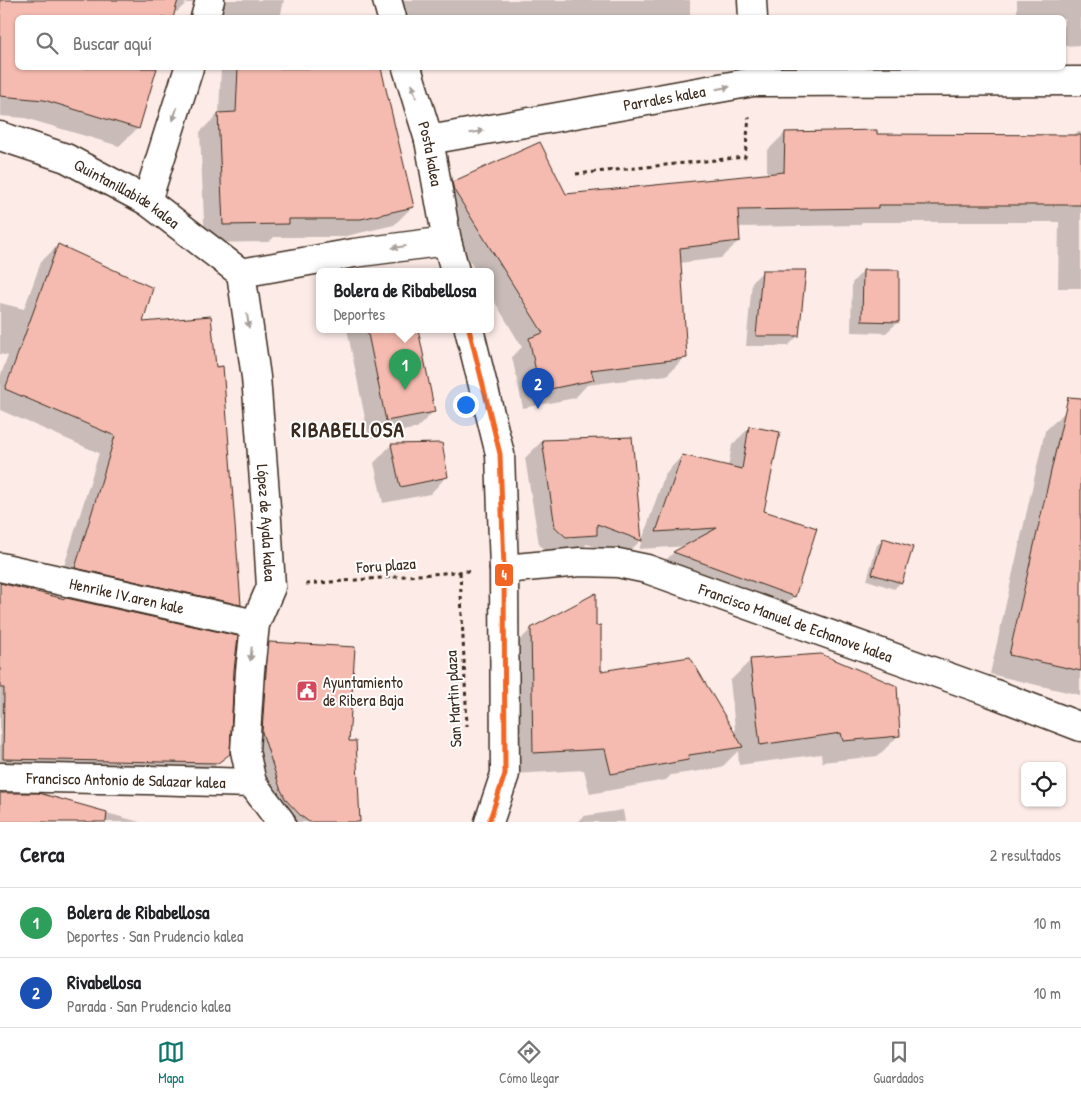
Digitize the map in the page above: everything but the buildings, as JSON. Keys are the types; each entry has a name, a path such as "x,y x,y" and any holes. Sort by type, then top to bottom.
{"street":[{"path":"206,15 210,0"},
{"path":"387,0 391,15"},
{"path":"752,0 752,15"},
{"path":"147,201 188,70"},
{"name":"Posta kalea","path":"408,70 429,140 447,241 454,268"},
{"name":"Parrales kalea","path":"429,140 753,75 1081,81"},
{"name":"Quintanillabide kalea","path":"0,136 66,158 147,201 241,273"},
{"path":"241,273 354,253 447,241"},
{"name":"López de Ayala kalea","path":"241,273 256,377 268,520 271,587 255,624 245,751 252,783 281,822"},
{"path":"470,333 500,454 504,569 505,774 489,822"},
{"name":"Francisco Manuel de Echanove kalea","path":"504,569 580,562 618,563 647,569 981,688 1081,727"},
{"name":"Henrike IV.aren kale","path":"0,567 255,624"},
{"name":"Francisco Antonio de Salazar kalea","path":"0,777 252,783"}],"path":[{"path":"576,174 745,157 753,75"},
{"name":"Foru plaza","path":"271,587 504,569"},
{"name":"San Martin plaza","path":"460,572 467,728"}],"transit line":[{"name":"4","path":"470,333 500,454 504,569 505,774 489,822"}],"place":[{"name":"Bolera de Ribabellosa","path":"405,390"},
{"name":"Rivabellosa","path":"538,409"},
{"name":"Ayuntamiento de Ribera Baja","path":"307,691"}],"district":[{"name":"RIBABELLOSA","path":"348,430"}]}
